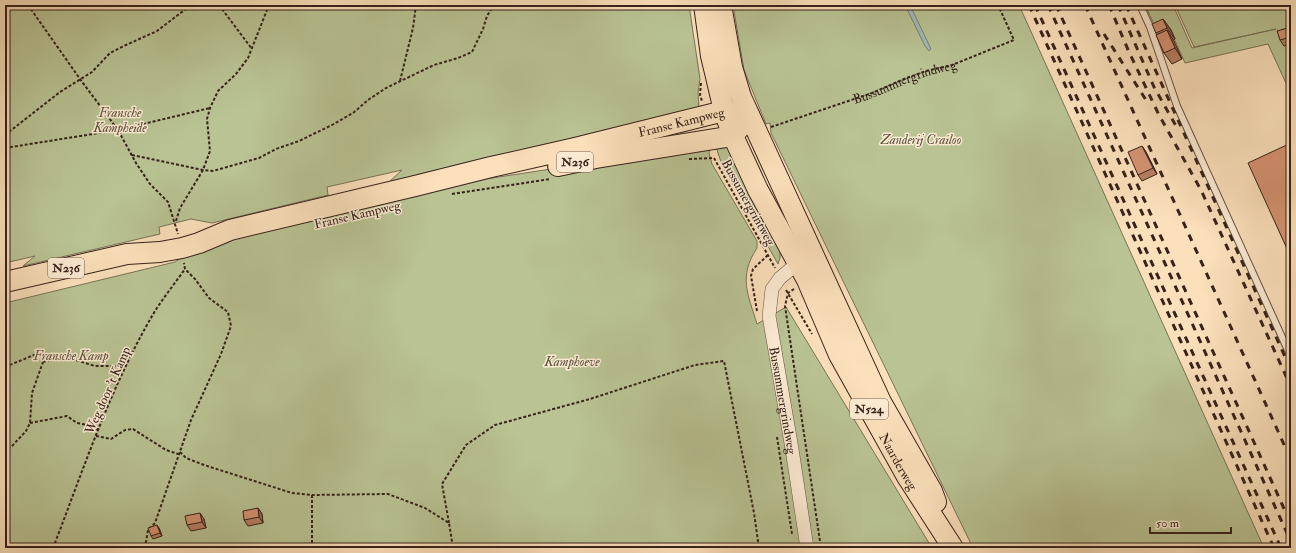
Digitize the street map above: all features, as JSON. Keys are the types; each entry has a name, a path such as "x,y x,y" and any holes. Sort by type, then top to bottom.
{"main road":[{"path":"704,5 712,56 724,110 733,136"},
{"path":"721,5 732,67 741,97 753,123"},
{"name":"Franse Kampweg","path":"5,282 127,254 160,252 182,248 199,243 230,230 575,148 724,110 753,123"},
{"name":"Franse Kampweg","path":"415,186 557,166 596,158 733,136 753,123"},
{"name":"N524","path":"753,123 806,259"},
{"name":"N524","path":"733,136 758,190 806,259"},
{"name":"Naarderweg","path":"806,259 881,402 932,491 954,548"}],"street":[{"name":"Bussummergrindweg","path":"806,259 780,278 772,289 769,316 807,548"}],"lane":[{"path":"1140,5 1150,27 1177,106 1291,357"}],"path":[{"path":"28,5 118,130 150,184 168,202 175,222 180,208 203,170 210,151 207,119 210,108 218,91 236,74 248,58 269,5"},
{"path":"5,135 60,92 92,72 110,54 157,31 191,5"},
{"path":"218,5 252,49"},
{"path":"400,81 413,28 416,5"},
{"path":"132,155 214,171 259,158 332,125 352,113 386,88 400,81 434,65 472,52 483,29 487,16 494,5"},
{"name":"Bussummergrindweg","path":"753,123 872,93 904,79 926,71 952,65 1014,40 998,5"},
{"path":"5,148 118,130 210,108"},
{"name":"Bussumergrintweg","path":"688,160 714,158 768,255 753,269 751,276 758,313"},
{"path":"445,195 554,179"},
{"path":"145,548 148,530 155,523 191,420 221,354 231,326 228,312 209,298 195,279 185,269 183,260"},
{"name":"Weg door 't Kamp","path":"54,548 96,436 126,366 156,310 185,269"},
{"name":"Bussummergrindweg","path":"788,293 785,306 821,548"},
{"path":"5,367 34,355 42,356 43,362 32,392 30,423 26,431 12,446 5,450"},
{"path":"43,362 63,356 95,366 126,366"},
{"path":"453,548 442,484 466,445 495,425 590,400 695,365 724,361 754,513 759,548"},
{"path":"30,423 68,416 77,423 88,425 99,430"},
{"path":"96,436 111,439 125,430 133,429 166,450 179,453 186,458 261,484 292,493 312,495 388,494 425,508 449,523"},
{"path":"312,495 312,548"}],"green space":[{"name":"Fransche Kampheide","path":"5,5 689,5 700,79 698,93 699,108 677,116 389,182 402,170 327,187 328,195 212,223 191,219 159,227 160,234 23,266 35,256 5,263"},
{"name":"Zanderij Crailoo","path":"733,5 1019,5 1264,548 973,548 771,133 770,123 766,124 744,70"},
{"path":"1145,5 1173,5 1192,48 1276,29 1194,47 1175,5 1291,5 1291,42 1285,44 1287,46 1291,44 1291,94 1268,44 1185,63 1172,34 1161,39"},
{"path":"715,144 722,144 732,149 780,250 778,264 722,165"},
{"name":"Kamphoeve","path":"710,147 709,153 712,164 757,241 757,248 751,258 748,268 746,286 757,324 786,307 932,548 5,548 5,303 175,262 190,252 238,236 446,185 663,152"}],"water":[{"path":"905,5 910,5 931,49 929,51 925,46"}],"building":[{"path":"1163,19 1167,28 1156,33 1152,24"},
{"path":"1291,27 1291,37 1280,40 1277,31"},
{"path":"1167,30 1175,48 1164,53 1156,35"},
{"path":"1291,143 1291,250 1288,251 1248,163"},
{"path":"1142,146 1153,168 1138,175 1128,152"},
{"path":"258,508 259,517 244,520 243,511"},
{"path":"200,513 202,522 187,525 185,516"},
{"path":"157,525 160,533 151,536 148,528"}],"railway":[{"path":"1029,5 1274,548"},
{"path":"1035,5 1281,548"},
{"path":"1048,5 1291,542"},
{"path":"1056,5 1291,524"},
{"path":"1085,5 1291,460"},
{"path":"1109,5 1129,52 1159,115 1201,190 1291,387"},
{"path":"1118,5 1154,87 1176,126"},
{"path":"1126,5 1291,370"},
{"path":"1104,34 1146,100"}],"park label":[{"name":"Fransche Kamp","path":"71,355"}]}
